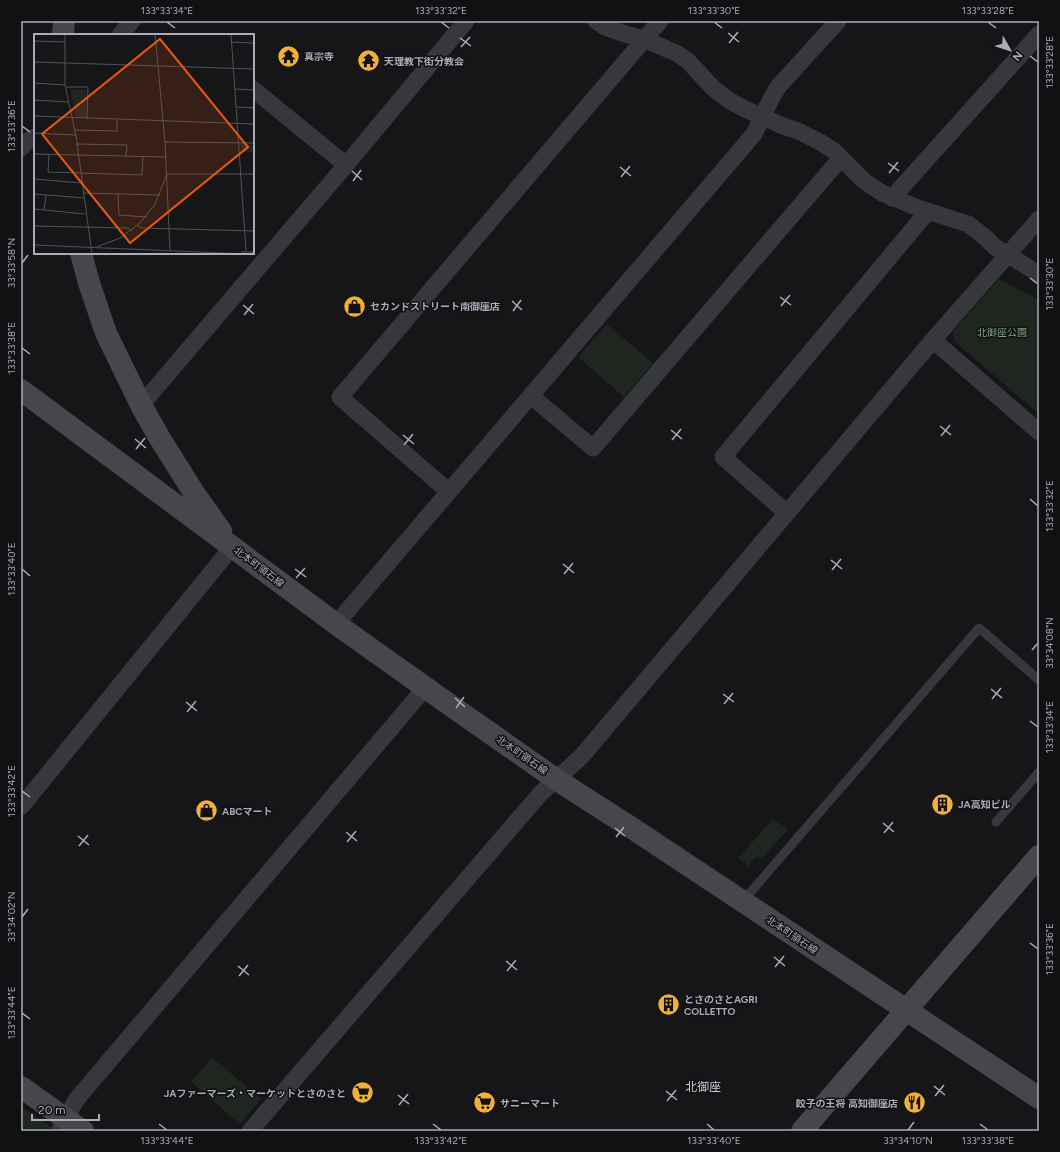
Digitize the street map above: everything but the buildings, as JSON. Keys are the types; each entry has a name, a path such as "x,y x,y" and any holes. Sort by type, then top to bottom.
{"main road":[{"path":"63,34 64,21"},
{"path":"81,254 89,283 106,333 141,405 159,438 182,474 232,547"},
{"name":"北本町領石線","path":"21,390 336,624 557,780 1039,1098"},
{"path":"802,1131 1039,856"},
{"path":"21,1087 69,1127"}],"street":[{"path":"121,34 132,21"},
{"path":"141,405 346,165 466,21"},
{"path":"596,21 611,29 644,39 678,54 688,61 713,88 730,101 762,117 812,137 834,151 873,188 892,198 968,224 1007,255 1039,274"},
{"path":"448,491 340,397 660,21"},
{"path":"336,624 754,134 778,87 838,21"},
{"path":"892,198 1039,34"},
{"path":"254,89 346,165"},
{"path":"21,148 26,142 34,138"},
{"path":"531,396 593,448 841,158"},
{"path":"787,513 723,457 928,211"},
{"path":"250,1131 541,793 582,758 933,340 1039,219"},
{"path":"933,340 1039,432"},
{"path":"21,807 232,547"},
{"path":"69,1127 76,1100 425,688"}],"lane":[{"path":"742,902 979,628 1039,680"},
{"path":"996,822 1039,772"}],"green space":[{"name":"北御座公園","path":"999,279 1039,300 1039,414 954,341 953,332"},
{"path":"607,324 653,363 624,397 578,357"},
{"path":"773,819 788,829 761,859 757,856 748,866 738,858"},
{"path":"212,1057 261,1099 240,1124 191,1082"},
{"path":"21,1106 51,1127 47,1131 21,1131"}],"place":[{"name":"真宗寺","path":"288,56"},
{"name":"天理教下街分教会","path":"369,61"},
{"name":"セカンドストリート南御座店","path":"355,306"},
{"name":"JA高知ビル","path":"942,804"},
{"name":"ABCマート","path":"207,811"},
{"name":"とさのさとAGRI COLLETTO","path":"669,1005"},
{"name":"JAファーマーズ・マーケットとさのさと","path":"362,1093"},
{"name":"サニーマート","path":"485,1103"},
{"name":"餃子の王将 高知御座店","path":"914,1103"}],"district":[{"name":"北御座","path":"703,1087"}]}
